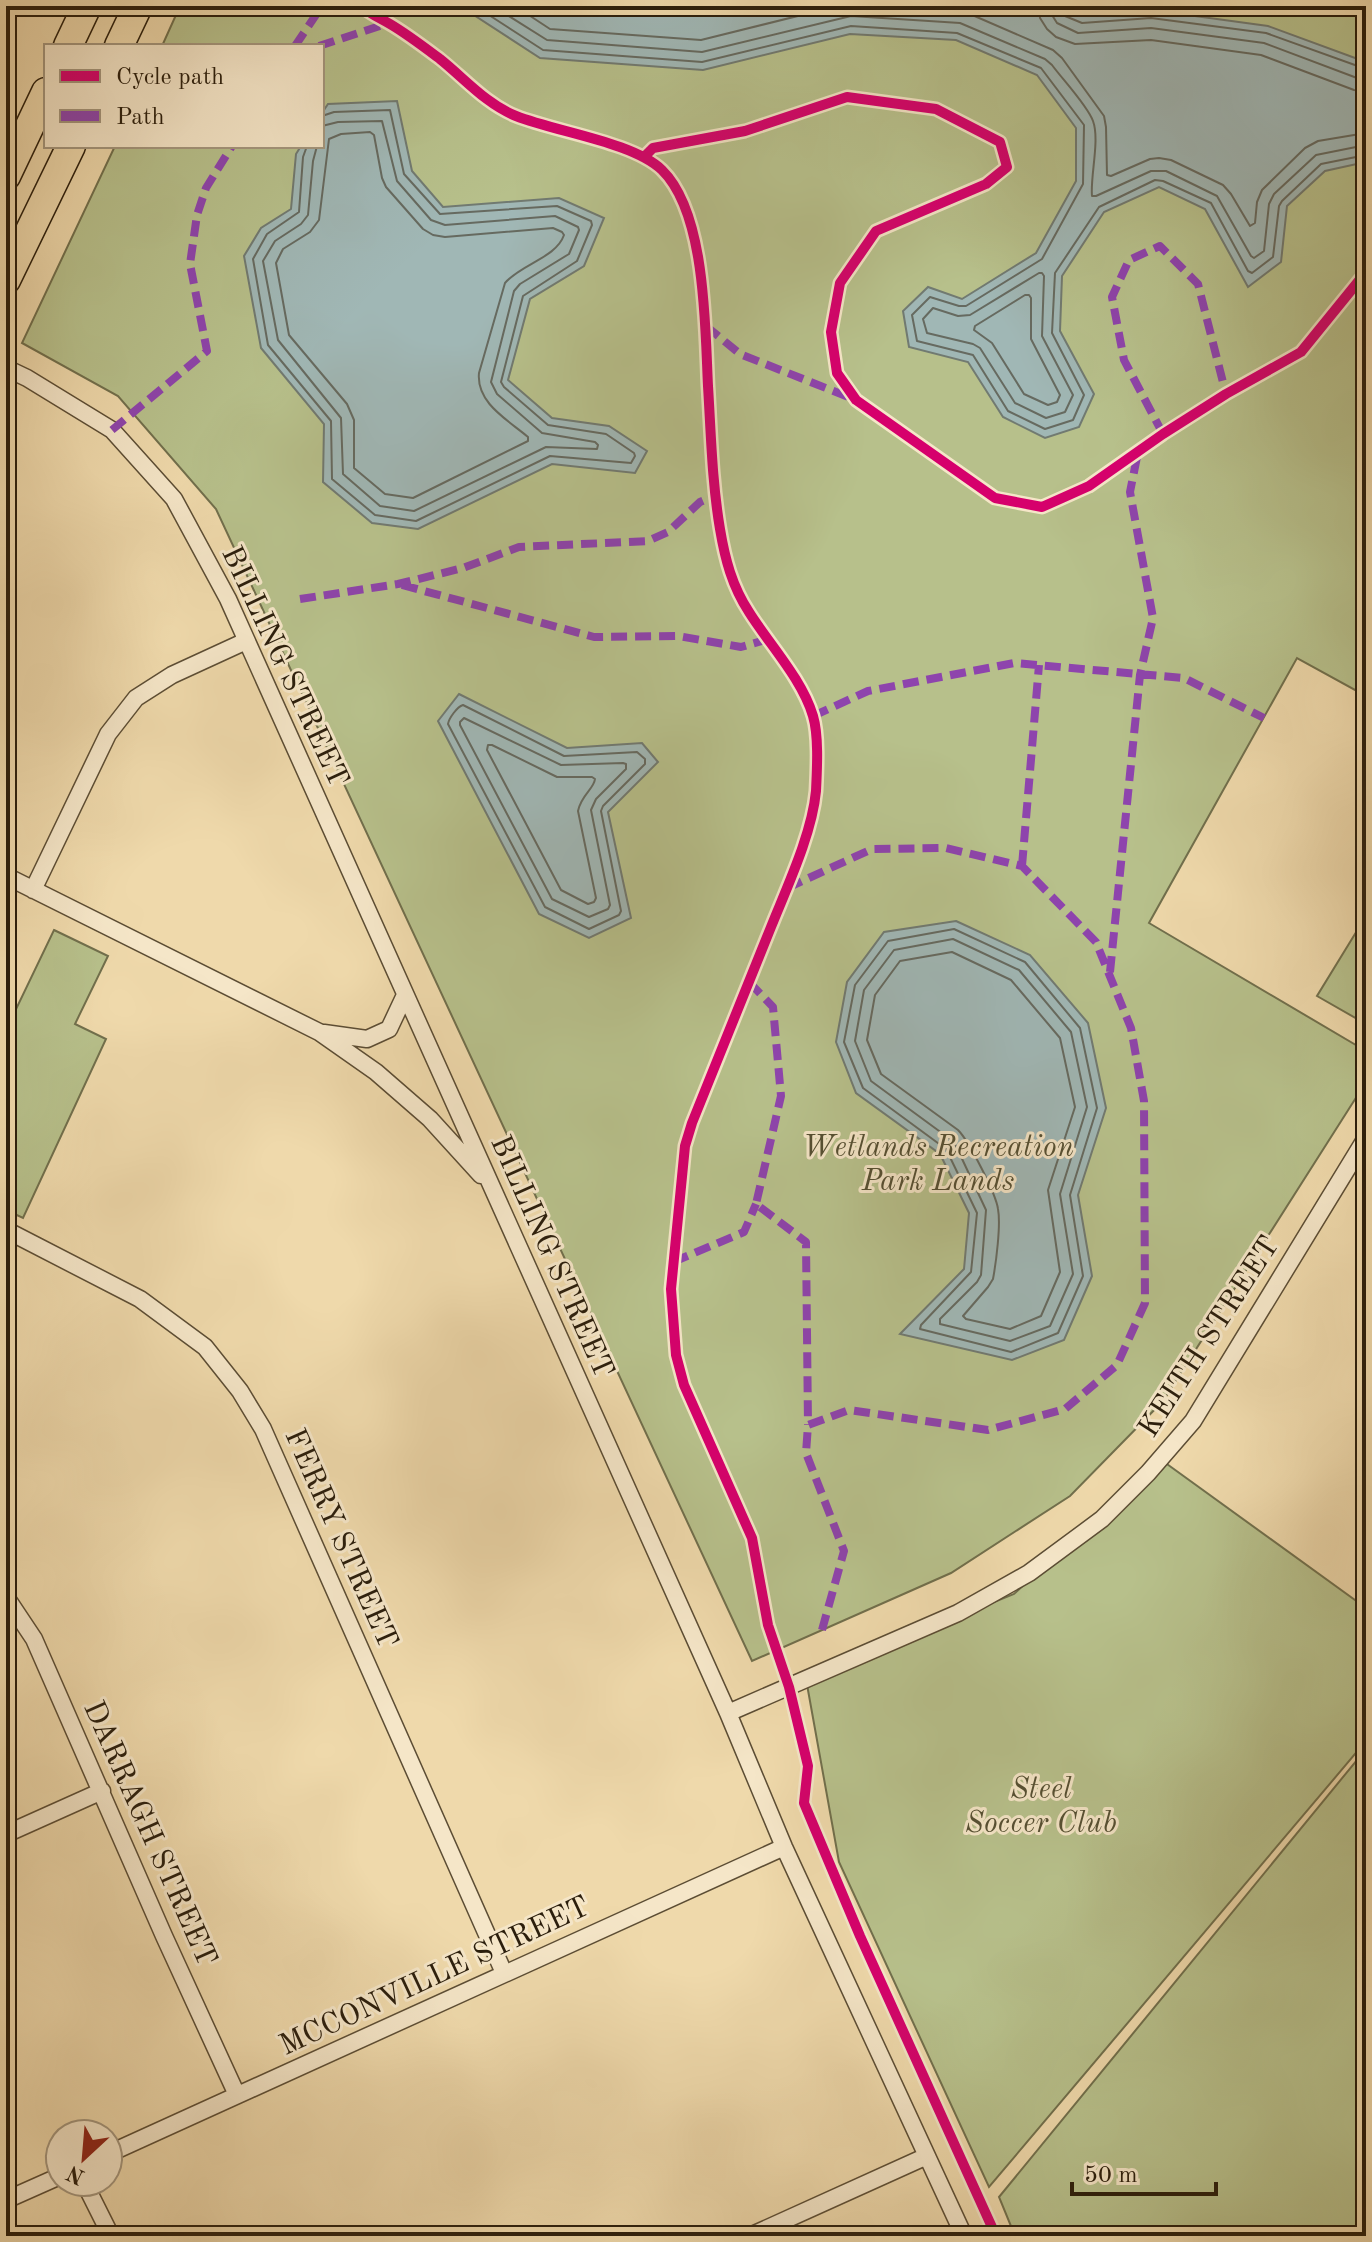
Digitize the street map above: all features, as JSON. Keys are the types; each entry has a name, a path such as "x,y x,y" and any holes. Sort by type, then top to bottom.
{"highway":[{"path":"69,44 87,6"},
{"path":"120,44 138,6"},
{"path":"6,176 44,96"},
{"path":"6,280 70,148"}],"street":[{"name":"BILLING STREET","path":"6,368 112,430 174,499 228,599 728,1713 784,1847 964,2236"},
{"path":"33,890 108,734 136,698 172,675 246,641"},
{"path":"6,876 319,1032 376,1072 430,1119 492,1188"},
{"path":"319,1032 367,1039 389,1029 405,995"},
{"name":"KEITH STREET","path":"728,1713 958,1613 1029,1573 1102,1519 1148,1473 1193,1421 1366,1138"},
{"path":"1350,1165 1366,1175"},
{"name":"FERRY STREET","path":"6,1230 140,1299 205,1347 240,1391 263,1429 504,1973"},
{"name":"DARRAGH STREET","path":"6,1597 34,1639 237,2095"},
{"path":"6,1834 102,1791"},
{"name":"MCCONVILLE STREET","path":"124,2147 784,1847"},
{"path":"750,2236 927,2156"},
{"path":"6,2200 44,2183"},
{"path":"92,2198 111,2236"}],"green space":[{"name":"Wetlands Recreation Park Lands","path":"180,6 1366,6 1366,696 1297,658 1149,923 1366,1051 1366,1082 1163,1401 1070,1496 951,1573 752,1661 216,509 118,396 22,343 114,148 324,148 324,44 163,44"},
{"path":"1366,916 1366,1024 1317,996"},
{"path":"54,930 108,956 75,1024 106,1039 23,1218 6,1210 6,1030"},
{"name":"Steel Soccer Club","path":"1160,1459 1366,1608 1366,1741 989,2187 839,1862 806,1679 1014,1594"},
{"path":"1366,1749 1366,2236 1015,2236 999,2197"}],"water":[{"path":"460,6 1061,6 1083,15 1151,10 1268,26 1366,62 1366,162 1325,171 1287,206 1281,262 1248,287 1205,209 1159,187 1104,212 1062,276 1060,331 1094,394 1079,427 1045,438 1003,417 968,362 909,347 903,311 928,287 962,299 1036,253 1076,181 1076,128 1037,75 956,40 850,34 703,70 540,58"},
{"path":"397,101 412,171 443,207 559,198 604,218 584,266 530,299 508,380 552,418 609,426 647,451 635,473 552,464 418,529 372,523 323,482 324,424 261,348 244,256 261,228 291,209 296,154 300,148 324,148 324,110 328,104"},
{"path":"459,694 567,748 642,743 658,762 608,812 631,918 589,938 539,914 438,721"},
{"path":"956,921 1030,955 1088,1023 1106,1108 1078,1195 1092,1276 1064,1340 1012,1360 900,1334 964,1269 969,1213 940,1154 856,1093 836,1042 847,982 884,932"}],"marked path":[{"path":"296,44 322,6"},
{"path":"324,44 389,23"},
{"path":"112,430 207,351 190,264 197,215 206,188 231,148"},
{"path":"1163,434 1124,360 1112,297 1129,260 1160,246 1198,284 1226,394"},
{"path":"706,326 740,354 851,398"},
{"path":"1110,972 1140,675 1153,618 1130,492 1138,452"},
{"path":"300,599 398,584 463,568 519,547 648,541 668,532 700,502 716,495"},
{"path":"402,585 594,637 678,636 741,647 769,639"},
{"path":"813,716 868,691 1014,663 1184,678 1264,718"},
{"path":"1022,866 1039,665"},
{"path":"787,888 872,849 946,848 1022,866 1096,942 1131,1028 1144,1101 1145,1303 1117,1365 1065,1409 988,1430 849,1410 808,1425 806,1453 844,1551 822,1630"},
{"path":"749,982 773,1007 781,1096 756,1204 806,1242 808,1425"},
{"path":"673,1262 744,1232 756,1204"}],"cycle path":[{"path":"361,6 422,45 505,111 614,145 649,160 662,170 676,189 695,242 704,303 713,476 724,551 743,602 808,702 815,724 817,763 814,808 804,842 685,1146 671,1289 676,1355 684,1385 752,1538 768,1625 789,1687 808,1766 804,1803 860,1936 996,2236"},
{"path":"644,157 653,148 745,131 847,97 936,109 1000,142 1007,167 986,184 876,231 840,283 831,332 837,373 856,400 995,498 1042,507 1089,486 1226,394 1301,352 1366,272"}]}
